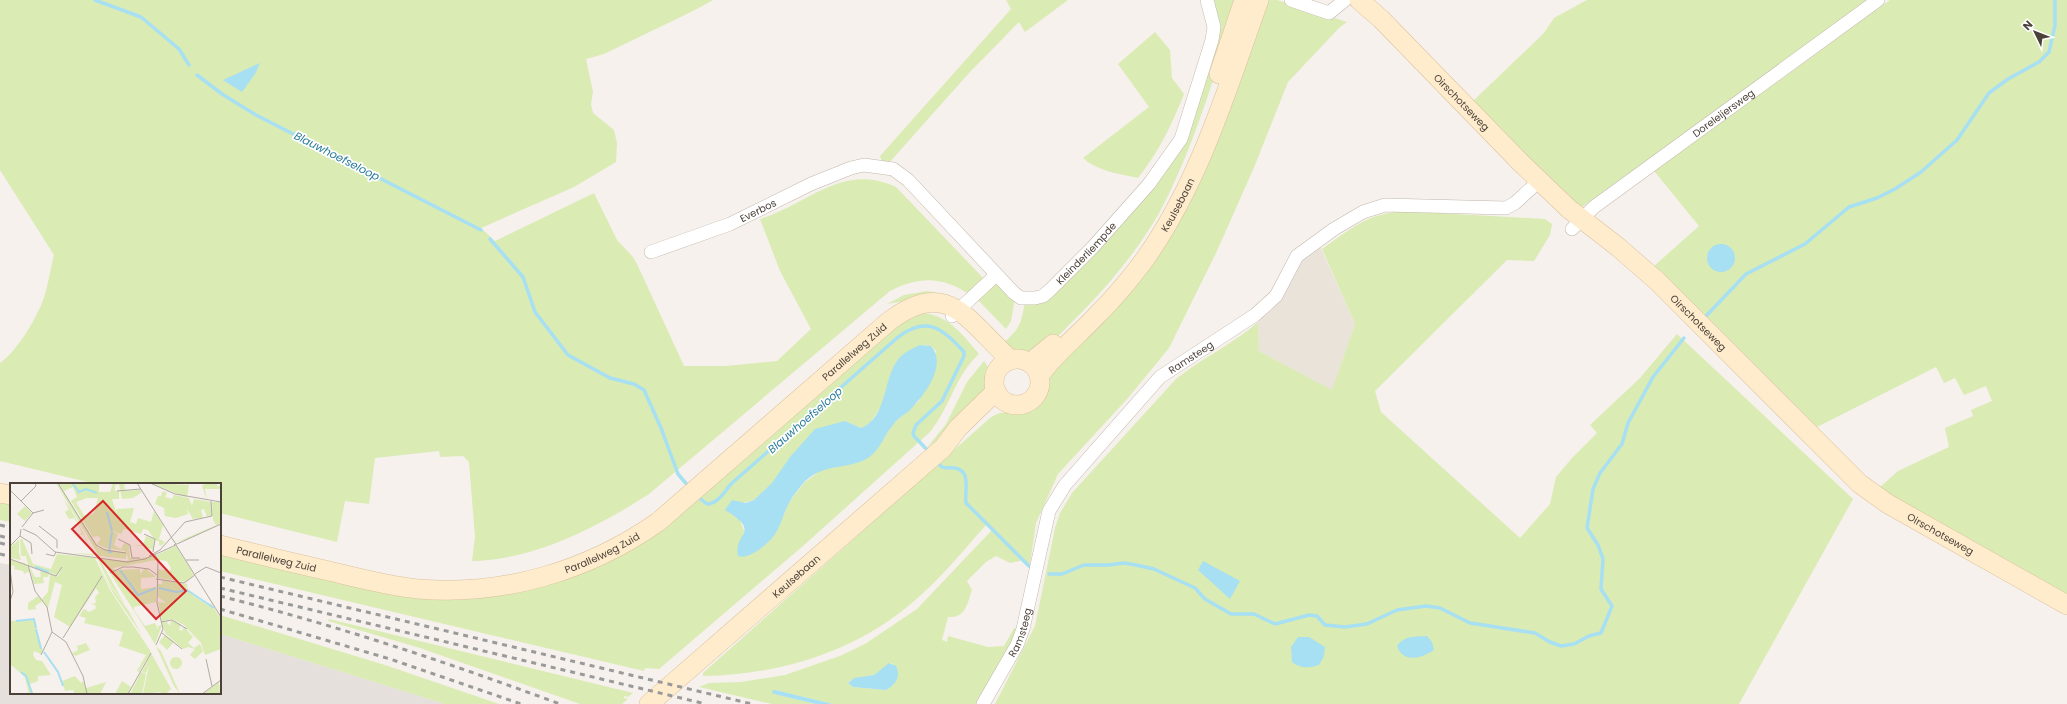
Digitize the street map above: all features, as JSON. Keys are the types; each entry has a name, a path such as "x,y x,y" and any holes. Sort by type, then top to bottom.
{"street":[{"name":"Kleinderliempde","path":"864,165 893,169 908,180 996,275 1021,298 1043,296 1093,247 1164,164 1180,139 1208,58 1214,27 1207,0"},
{"name":"Keulsebaan","path":"1035,369 1060,338 1091,307 1136,254 1154,227 1176,186 1192,148 1244,0"},
{"name":"Keulsebaan","path":"1035,369 1047,365 1098,314 1130,278 1175,211 1203,153 1259,0"},
{"path":"1291,0 1329,13 1345,0"},
{"name":"Oirschotseweg","path":"1359,0 1381,19 1539,180 1576,224 1618,247 1656,281 1852,477 1875,496 2067,605"},
{"name":"Doreleijersweg","path":"1576,224 1878,0"},
{"name":"Everbos","path":"651,252 730,224 811,184 864,165"},
{"name":"Ramsteeg","path":"983,704 1017,645 1023,629 1049,510 1065,485 1160,377 1255,315 1276,296 1297,256 1363,212 1385,205 1506,208 1515,203 1539,180"},
{"path":"955,314 972,300 996,275"},
{"name":"Parallelweg Zuid","path":"221,545 392,585 418,589 455,590 486,588 538,578 591,561 638,536 694,492 888,322 908,308 931,309 970,319 1004,364"},
{"path":"1024,360 1035,369 1040,386 1032,400 1018,405 1000,396 995,376 1004,364 1024,360"},
{"name":"Keulsebaan","path":"649,704 936,454 964,437 1000,396"},
{"path":"0,493 10,495"}],"shaded area":[{"path":"1319,244 1355,324 1332,391 1259,351 1258,322 1280,298 1299,260"},
{"path":"0,563 10,565 10,694 221,694 221,634 445,704 0,704"}],"green space":[{"path":"0,0 713,0 604,54 586,59 593,92 591,104 593,113 614,130 617,143 616,162 574,187 481,228 495,241 594,193 617,240 633,257 637,264 684,366 725,366 777,361 811,329 780,271 760,219 842,182 859,179 877,181 896,187 986,281 971,295 951,285 932,280 912,282 890,291 649,494 609,518 565,540 519,555 472,561 475,537 469,462 463,456 440,457 439,451 375,458 369,504 345,501 337,542 221,513 221,483 92,483 0,461 0,363 19,344 39,311 46,291 54,255 0,170"},
{"path":"1006,0 1068,0 1025,32 1019,22 969,73 888,164 882,161 880,156 1011,9"},
{"path":"1213,0 1239,0 1194,136 1158,215 1140,243 1109,282 1087,307 1050,343 1033,353 1023,354 999,347 1018,327 1022,317 1025,301 1073,274 1194,113"},
{"path":"1268,0 1277,0 1347,22 1339,28 1288,82 1255,165 1217,251 1169,348 1128,398 1058,474 1036,523 1030,564 1024,560 1010,563 996,556 986,562 967,581 972,590 967,605 959,615 948,617 942,640 947,642 948,636 988,647 1004,646 1014,628 1020,632 980,704 833,704 775,690 778,695 816,704 772,704 699,687 709,683 741,682 785,675 840,656 865,644 917,609 992,530 986,525 933,584 913,602 866,635 815,657 788,665 731,675 703,676 703,673 990,418 1004,412 1027,411 1037,405 1045,390 1047,377 1132,280","holes":["891,663 897,668 894,684 886,690 853,687 848,683 851,680 874,675"]},
{"path":"1587,0 1871,0 1582,207 1575,207 1471,103 1544,33 1554,18"},
{"path":"1890,0 2067,0 2067,594 1890,496 1879,488 1898,471 1949,447 1945,428 1973,416 1971,410 1992,401 1986,386 1964,395 1955,378 1944,383 1936,367 1817,427 1706,316 1653,267 1699,226 1654,171"},
{"path":"1155,32 1170,50 1172,78 1184,94 1164,138 1153,158 1138,178 1102,169 1083,158 1149,107 1118,64"},
{"path":"1403,211 1545,219 1552,224 1550,235 1534,261 1507,260 1375,391 1381,412 1520,538 1550,504 1556,477 1572,458 1597,433 1590,425 1640,378 1677,334 1853,499 1739,704 995,704 1035,626 1055,528 1060,513 1072,493 1176,379 1258,322 1259,351 1332,390 1355,324 1322,249 1351,229 1369,219 1379,215"},
{"path":"994,285 999,285 1015,298 1011,321 1006,329 978,300"},
{"path":"927,291 945,294 963,301 917,299 887,304 904,295"},
{"path":"924,313 941,318 968,340 979,354 963,373 936,424 930,432 803,546 659,669 645,668 644,671 221,571 221,551 371,587 579,572 899,320","holes":["920,345 931,346 936,351 919,401 893,424 872,455 861,461 821,470 804,483 789,502 776,533 738,554 744,531 740,520 741,502 747,502 764,493 780,472 845,421 861,428 871,422"]},
{"path":"984,361 989,372 988,385 981,397 971,410 926,449 946,424 967,382"},
{"path":"0,498 10,501 10,522 0,520"},
{"path":"221,615 385,665 499,704 445,704 221,634"},
{"path":"329,619 633,693 628,697 624,696 624,698 628,699 622,704 580,704 420,648 328,621"}],"water":[{"path":"260,63 255,74 242,92 223,80"},
{"path":"1721,244 1731,248 1735,258 1731,268 1721,272 1711,268 1707,258 1711,248"},
{"path":"920,345 931,346 936,354 937,362 932,380 915,405 890,429 875,452 864,460 827,469 809,478 801,486 787,506 777,531 770,540 760,549 748,556 738,556 739,542 744,533 744,528 736,518 725,510 732,500 746,503 754,500 772,483 790,457 815,429 845,421 861,428 869,423 876,416 884,398 892,369 897,361 904,353"},
{"path":"1203,561 1240,581 1230,599 1198,570"},
{"path":"1427,636 1432,642 1434,650 1419,657 1413,658 1404,655 1400,652 1397,646 1400,642 1407,638"},
{"path":"1298,637 1309,637 1325,647 1324,656 1319,665 1305,667 1298,666 1292,662 1291,647"},
{"path":"889,663 896,666 898,677 895,683 886,690 853,687 848,683 854,678 874,675"},
{"path":"773,690 833,704 816,704 778,695 772,693"}],"waterway":[{"name":"Blauwhoefseloop","path":"95,0 141,17 179,49 189,65"},
{"name":"Blauwhoefseloop","path":"1706,316 1746,274 1805,244 1849,207 1877,198 1895,189 1921,172 1957,140 1989,93 2008,79 2039,62 2049,52 2055,25 2055,0"},
{"name":"Blauwhoefseloop","path":"197,75 222,94 256,115 481,230"},
{"name":"Blauwhoefseloop","path":"490,239 523,277 535,312 568,355 610,378 634,384 644,390 661,428 678,474 689,487"},
{"name":"Blauwhoefseloop","path":"697,496 707,504 715,502 731,484 897,338 907,331 925,326 934,327 949,336 964,352 964,356 942,401 916,425 913,433 930,453"},
{"name":"Blauwhoefseloop","path":"1049,574 1062,574 1084,565 1109,565 1124,563 1154,569 1195,588 1205,599 1231,614 1254,614 1275,624 1309,615 1317,616 1325,625 1345,627 1367,624 1397,610 1426,606 1440,608 1470,623 1535,633 1550,642 1561,646 1574,644 1589,636 1601,633 1612,606 1601,589 1603,559 1598,545 1587,528 1593,489 1600,473 1622,444 1628,423 1653,377 1684,338"},
{"name":"Blauwhoefseloop","path":"936,461 942,467 955,468 964,473 966,482 966,503 1029,566"}],"railway":[{"path":"0,525 10,528"},
{"path":"0,536 10,539"},
{"path":"0,543 10,546"},
{"path":"0,554 10,557"},
{"path":"221,577 752,704"},
{"path":"221,588 706,704"},
{"path":"221,596 349,632 476,674 560,704"},
{"path":"221,609 390,659 521,704"}]}
